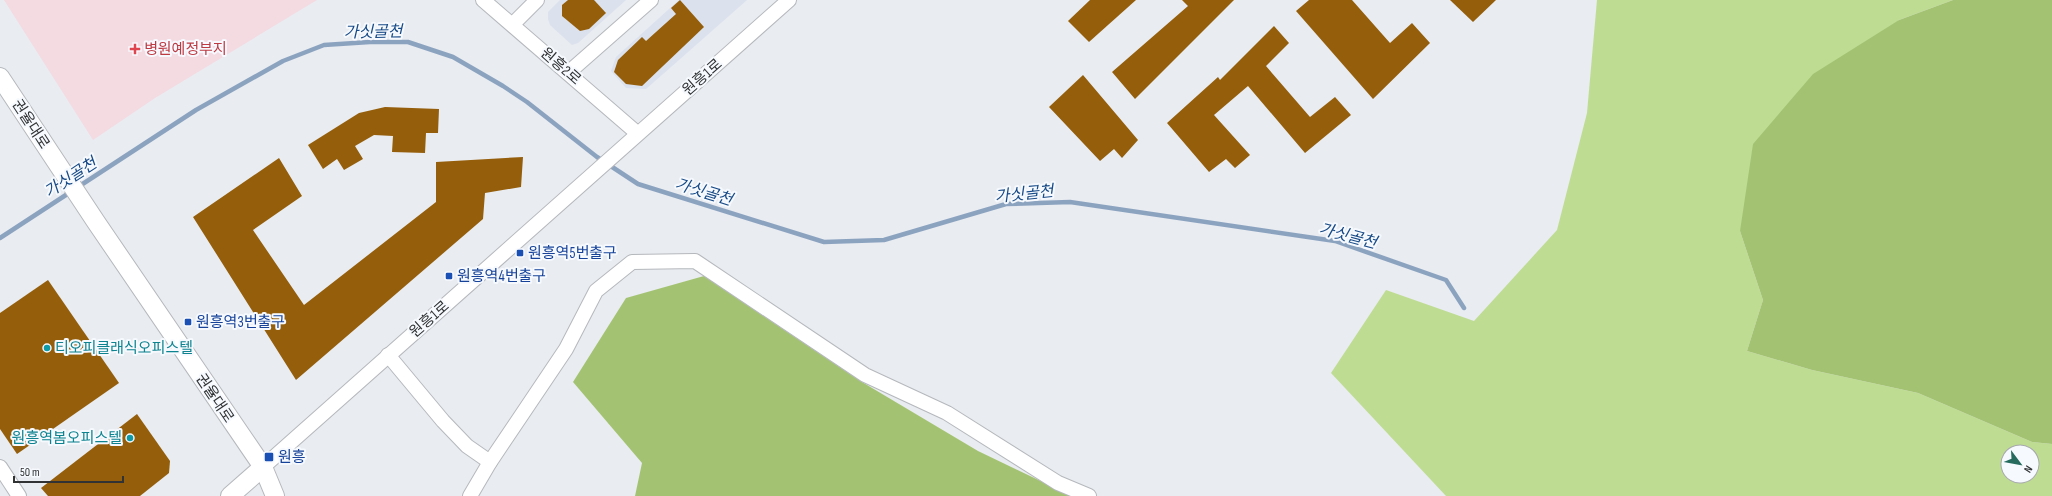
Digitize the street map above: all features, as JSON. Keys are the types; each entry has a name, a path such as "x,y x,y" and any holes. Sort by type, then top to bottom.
{"main road":[{"name":"권율대로","path":"0,77 96,222 263,467 275,496"},
{"path":"230,496 263,467"}],"street":[{"name":"원흥2로","path":"483,0 513,24 637,134"},
{"path":"513,24 537,0"},
{"path":"568,73 650,0"},
{"name":"원흥1로","path":"263,467 789,0"},
{"path":"470,496 490,462 566,349 596,291 632,262 696,261 865,375 947,413 1058,483 1088,496"},
{"path":"388,355 443,421 467,446 490,462"},
{"path":"2,477 19,496"}],"shaded area":[{"name":"병원예정부지","path":"4,0 317,0 155,98 93,140"},
{"path":"560,0 626,0 578,43 572,45 550,25 548,19 548,12"},
{"path":"679,0 747,0 646,89 626,88 611,71 616,57"}],"green space":[{"path":"1597,0 1953,0 1899,20 1740,231 1763,300 1747,351 1812,370 1918,393 2032,442 2052,444 2052,496 1446,496 1331,373 1386,290 1474,321 1557,230 1587,113"},
{"path":"1953,0 2052,0 2052,444 2032,442 1918,393 1812,370 1747,351 1763,300 1740,231 1753,144 1813,74 1899,20"},
{"path":"704,276 862,382 978,451 1072,496 635,496 642,463 573,382 626,298"}],"building":[{"path":"568,0 594,0 606,13 589,29 580,31 562,16 562,5"},
{"path":"680,0 704,27 642,86 626,84 614,72 618,60 642,37 646,41 676,14 671,8"},
{"path":"1090,0 1136,0 1089,42 1068,21"},
{"path":"1182,0 1234,0 1135,99 1112,72 1188,6"},
{"path":"1309,0 1352,0 1390,43 1412,23 1430,43 1373,99 1296,11"},
{"path":"1450,0 1496,0 1473,22"},
{"path":"1274,26 1289,43 1266,66 1310,117 1335,97 1351,115 1305,153 1248,86 1214,115 1250,155 1235,168 1226,159 1209,172 1167,123 1218,77 1220,80"},
{"path":"1083,75 1138,140 1122,158 1114,149 1100,161 1049,107"},
{"path":"385,107 439,109 438,133 426,133 425,153 392,152 393,136 374,135 355,146 363,159 344,170 337,159 323,169 308,145 359,113"},
{"path":"523,157 521,187 485,193 483,219 296,380 193,217 279,158 302,196 253,230 304,305 436,202 436,162"},
{"name":"티오피클래식오피스텔","path":"48,280 119,383 17,454 0,429 0,313"},
{"name":"원흥역봄오피스텔","path":"137,414 170,461 169,473 140,496 48,496 41,488"}],"waterway":[{"name":"가싯골천","path":"78,187 196,110 283,61 324,45 370,42 408,42 453,57 503,86 527,102 597,157 638,184 824,242 884,240 1006,204 1070,202 1335,241 1446,280 1464,308"},
{"name":"가싯골천","path":"0,238 72,191"}],"place":[{"name":"병원예정부지","path":"135,49"},
{"name":"원흥역5번출구","path":"520,253"},
{"name":"원흥역4번출구","path":"449,276"},
{"name":"원흥역3번출구","path":"188,322"},
{"name":"티오피클래식오피스텔","path":"47,348"},
{"name":"원흥역봄오피스텔","path":"130,438"},
{"name":"원흥","path":"269,457"}]}
